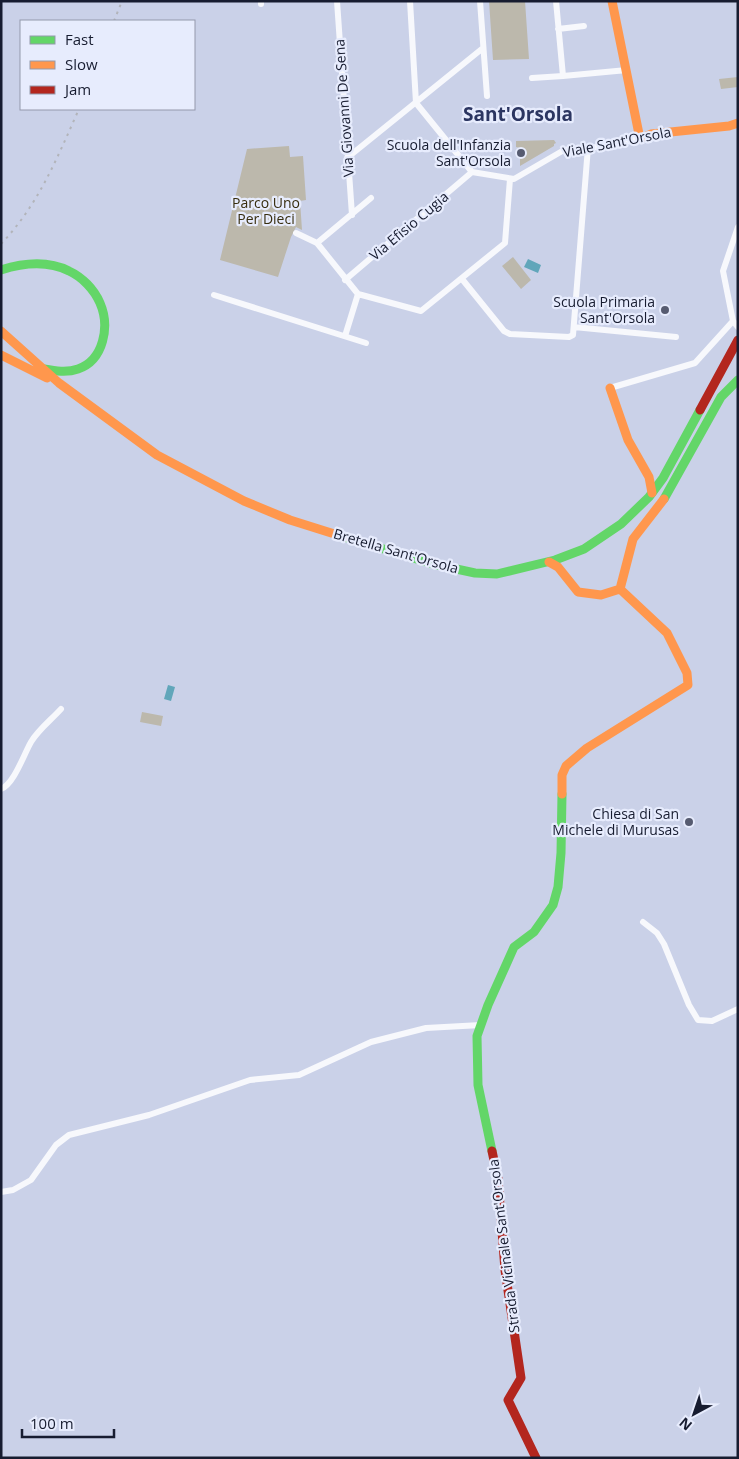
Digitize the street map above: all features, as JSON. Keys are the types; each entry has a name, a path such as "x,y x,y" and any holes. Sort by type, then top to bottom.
{"street":[{"name":"Via Giovanni De Sena","path":"337,1 352,215"},
{"path":"296,233 316,243 358,294 421,312 505,243 510,179 472,172 416,103 410,1"},
{"path":"480,1 487,96"},
{"path":"556,1 563,76"},
{"path":"612,1 640,140"},
{"path":"558,29 584,26"},
{"path":"347,158 483,48"},
{"path":"532,78 627,70"},
{"name":"Viale Sant'Orsola","path":"510,179 514,179 564,150 640,140 651,134 729,126 738,123"},
{"path":"462,279 504,331 510,334 571,337 573,335 588,147"},
{"name":"Via Efisio Cugia","path":"346,280 472,172"},
{"path":"316,243 371,198"},
{"path":"652,493 651,480 646,468 629,442 610,388 695,363 736,324 723,271 738,227"},
{"path":"1,270 35,262 57,266 80,279 98,298 103,310 104,332 99,352 94,359 73,372 56,373 42,368"},
{"path":"345,336 358,294"},
{"path":"214,295 366,343"},
{"path":"574,327 676,337"},
{"name":"Bretella Sant'Orsola","path":"1,330 59,383 157,455 260,508 290,520 433,564 475,573 497,574 549,562 568,555 584,548 621,524 652,493 669,467 738,340"},
{"path":"1,355 59,383"},
{"path":"549,562 558,567 572,588 578,592 601,596 620,589 633,539 666,497 721,397 738,380"},
{"path":"646,468 658,472 669,467"},
{"path":"566,577 564,564 568,555"},
{"name":"Strada Vicinale Sant'Orsola","path":"536,1458 508,1400 521,1378 505,1270 498,1179 478,1085 477,1036 488,1005 514,946 534,932 553,905 558,888 561,853 562,775 566,766 587,748 688,685 687,673 667,633 620,589"},
{"path":"1,789 5,788 16,771 32,741 60,709"},
{"path":"643,922 657,933 664,944 689,1005 698,1020 712,1021 738,1009"},
{"path":"1,1192 13,1190 31,1180 56,1145 69,1135 150,1116 250,1080 299,1075 371,1042 426,1028 481,1025"}],"green space":[{"path":"489,1 525,1 529,59 493,60"},
{"path":"738,77 738,87 721,89 719,79"},
{"path":"554,140 556,143 554,146 520,166 520,148 516,147 516,141"},
{"name":"Parco Uno Per Dieci","path":"289,146 290,157 303,156 306,200 300,201 302,230 296,227 278,277 220,260 247,149"},
{"path":"513,257 531,280 521,289 502,266"},
{"path":"142,712 163,716 161,726 140,722"}],"water":[{"path":"528,259 541,265 538,273 524,267"},
{"path":"168,685 175,687 171,701 164,699"}],"railway":[{"path":"114,20 122,1"},
{"path":"1,244 37,197 55,163 79,110"}],"traffic: fast":[{"path":"1,270 35,264 52,265 83,280 91,288 100,303 103,312 104,332 99,350 94,358 87,365 70,371 44,369"},
{"path":"664,499 721,397 738,380"},
{"path":"344,537 433,564 475,573 497,574 555,560 584,549 621,524 649,497 663,478 700,410"},
{"path":"492,1151 478,1085 477,1036 488,1005 514,947 534,932 553,905 558,887 561,853 562,794"}],"traffic: slow":[{"path":"612,1 640,139 651,134 729,126 738,123"},
{"path":"1,331 59,383 157,455 244,501 290,520 344,537"},
{"path":"1,355 47,378"},
{"path":"610,388 628,440 649,477 652,493"},
{"path":"562,794 562,775 566,766 587,748 688,685 687,673 667,633 620,589 633,539 664,499"},
{"path":"549,562 558,567 578,592 601,595 620,589"}],"traffic: jam":[{"path":"700,410 738,340"},
{"path":"492,1151 498,1179 505,1270 521,1378 508,1400 536,1458"}],"place":[{"name":"Scuola dell'Infanzia Sant'Orsola","path":"521,153"},
{"name":"Scuola Primaria Sant'Orsola","path":"665,310"},
{"name":"Chiesa di San Michele di Murusas","path":"689,822"}],"district":[{"name":"Sant'Orsola","path":"518,114"}]}
